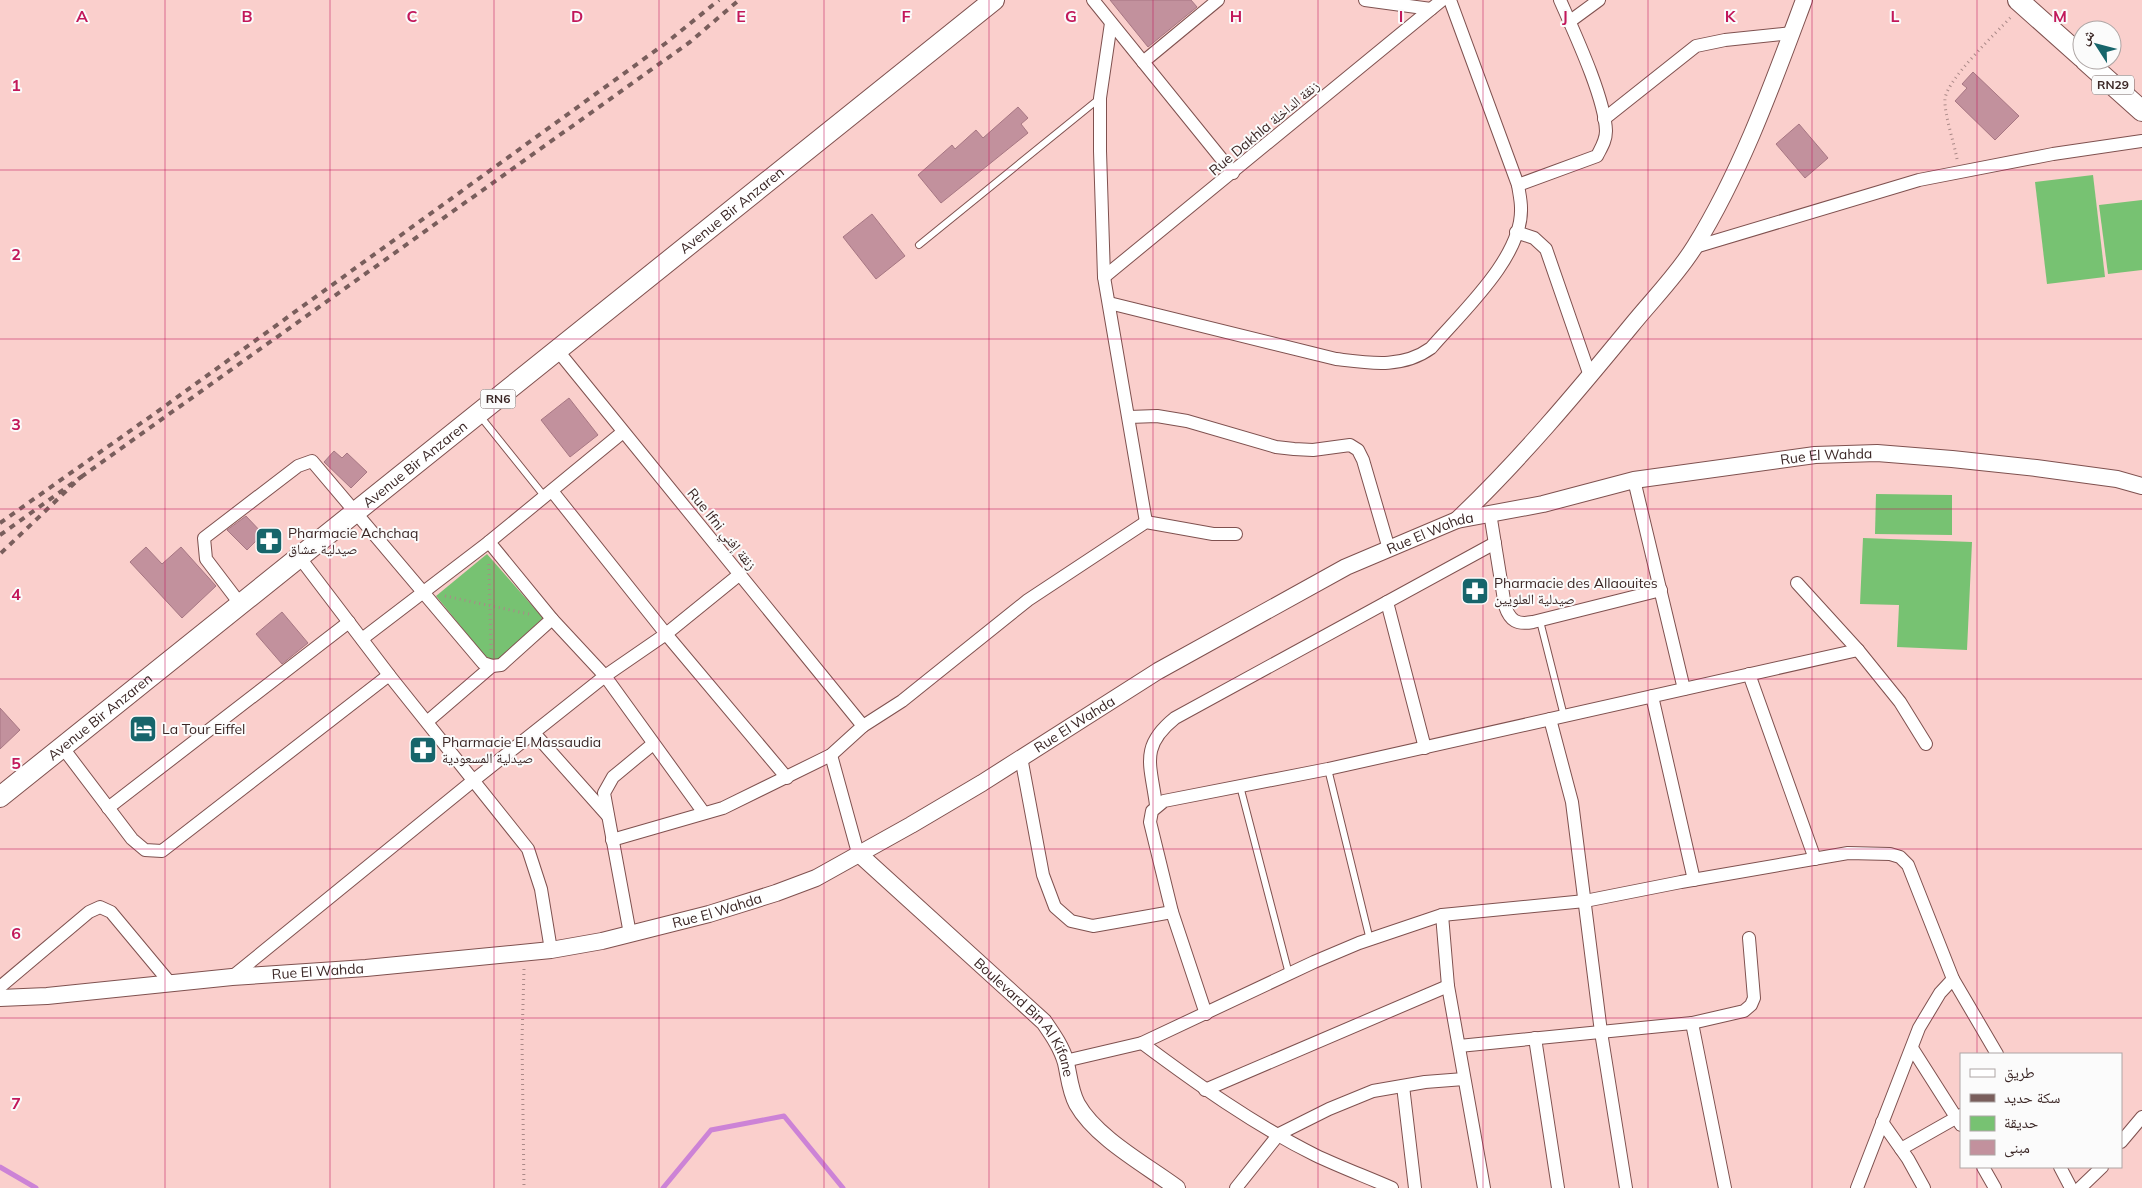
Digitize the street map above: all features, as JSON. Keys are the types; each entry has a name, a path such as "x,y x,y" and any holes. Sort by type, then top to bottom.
{"main road":[{"name":"Avenue Bir Anzaren","path":"0,797 558,351 931,48 994,0"},
{"name":"RN29","path":"2020,2 2072,48"},
{"name":"RN29","path":"2096,70 2142,111"}],"street":[{"path":"1093,0 1233,173"},
{"path":"1143,62 1218,0"},
{"path":"1365,0 1431,9"},
{"name":"Rue Dakhla زنقة الداخلة","path":"1104,277 1442,0"},
{"path":"1109,303 1336,359 1372,363 1403,363 1420,356 1431,348 1501,264 1516,232 1521,209 1518,185 1450,0"},
{"path":"1518,185 1596,156 1604,143 1606,133 1604,119 1570,22 1560,0"},
{"path":"1570,22 1600,0"},
{"path":"1457,520 1503,475 1590,376 1695,247 1730,183 1804,0"},
{"path":"1111,23 1100,98 1104,277 1146,522"},
{"path":"1604,119 1696,46 1725,40 1792,33"},
{"path":"1695,247 1919,180 2053,154 2142,141"},
{"path":"1516,232 1534,238 1546,248 1590,376"},
{"name":"Rue Ifni زنقة إفني","path":"558,351 863,726"},
{"path":"1129,417 1157,416 1187,421 1285,448 1313,450 1350,445 1358,450 1363,460 1390,549"},
{"path":"362,639 489,542 624,432"},
{"name":"Rue El Wahda","path":"0,998 47,996 232,977 366,968 551,950 630,934 709,914 776,893 816,878 982,783 1158,671 1346,567 1457,520 1543,504 1634,480 1806,456 1878,454 2036,468 2117,480 2142,486"},
{"path":"241,605 206,559 204,538 298,466 312,461 425,592 483,663 492,666"},
{"path":"1634,480 1684,689"},
{"path":"549,494 787,778"},
{"path":"1490,513 1505,606 1510,618 1520,623 1540,621 1661,590"},
{"path":"612,840 723,808 832,755 863,726 902,701 1028,600 1146,522 1213,534 1236,534"},
{"path":"489,542 552,619 605,676 652,744 704,813"},
{"path":"1156,805 1150,748 1161,729 1175,718 1494,544"},
{"path":"300,558 528,849 540,889 551,950"},
{"path":"232,977 605,676 666,634 740,574"},
{"path":"1797,583 1858,650 1900,702 1926,744"},
{"path":"1387,602 1425,748"},
{"path":"428,721 492,666 503,663 552,619"},
{"path":"108,808 349,622"},
{"path":"1206,1014 1172,912 1150,822 1152,811 1156,805 1171,798 1328,769 1858,650"},
{"path":"63,748 132,839 145,850 165,850 389,674"},
{"path":"1749,674 1815,859"},
{"path":"1652,696 1694,880"},
{"path":"1550,719 1572,802 1602,1032 1626,1188"},
{"path":"534,733 608,816"},
{"path":"630,934 604,793 613,777 652,744"},
{"path":"832,755 858,853"},
{"path":"1021,757 1042,875 1055,907 1072,921 1093,926 1172,912"},
{"path":"1065,1061 1142,1042 1289,974 1370,940 1442,915 1585,901 1694,880 1866,852 1900,857 1908,866 1953,979 1996,1053"},
{"name":"Boulevard Bin Al Kifane","path":"858,853 1044,1022 1055,1037 1065,1061 1076,1103 1088,1119 1102,1132 1177,1188"},
{"path":"0,987 89,912 100,907 111,912 170,984"},
{"path":"1442,915 1448,986 1484,1188"},
{"path":"1459,1046 1692,1023 1744,1011 1751,1006 1754,998 1749,938"},
{"path":"1856,1188 1912,1048 1931,1007 1953,979"},
{"path":"1205,1090 1448,986"},
{"path":"1692,1023 1725,1188"},
{"path":"1536,1038 1558,1188"},
{"path":"1142,1042 1205,1090 1278,1134 1315,1155 1392,1188"},
{"path":"1901,1149 1959,1119 1912,1048"},
{"path":"1236,1188 1278,1134 1328,1109 1372,1091 1464,1079"},
{"path":"1403,1086 1415,1188"},
{"path":"2122,1141 2142,1117"},
{"path":"1882,1122 1901,1149 1924,1188"},
{"path":"1984,1168 1995,1188"},
{"path":"2061,1168 2071,1188"},
{"path":"2080,1188 2101,1168"}],"lane":[{"path":"919,246 1100,98"},
{"path":"479,414 549,494"},
{"path":"1540,621 1564,716"},
{"path":"1328,769 1370,940"},
{"path":"1240,786 1289,974"}],"path":[{"path":"1960,172 1945,100 1948,89 2020,2"},
{"path":"489,542 492,666"},
{"path":"425,592 552,619"},
{"path":"524,953 522,1040 524,1188"}],"green space":[{"path":"2093,175 2105,277 2047,284 2035,182"},
{"path":"2142,200 2142,270 2108,274 2099,205"},
{"path":"1876,494 1952,495 1952,535 1875,534"},
{"path":"1863,538 1972,542 1967,650 1897,647 1899,605 1860,604"},
{"path":"487,554 543,618 499,659 491,659 485,656 436,596"}],"building":[{"path":"1110,0 1191,0 1197,7 1148,47"},
{"path":"1973,72 2019,116 1995,140 1955,101 1967,88 1962,84"},
{"path":"1018,107 1028,118 1021,124 1028,133 941,203 918,175 952,145 955,149 976,130 983,138"},
{"path":"1799,124 1828,158 1805,178 1776,144"},
{"path":"872,214 905,256 876,279 843,237"},
{"path":"569,398 598,435 570,457 541,420"},
{"path":"334,451 342,458 347,453 367,472 351,488 324,462"},
{"path":"246,516 263,534 247,550 227,530"},
{"path":"146,547 162,564 181,547 216,586 182,618 130,562"},
{"path":"282,612 308,643 282,664 256,634"},
{"path":"0,708 20,730 0,749"}],"waterway":[{"path":"663,1188 711,1130 784,1116 843,1188"},
{"path":"0,1167 36,1188"}],"railway":[{"path":"0,523 154,414 666,43 719,0"},
{"path":"81,477 690,42 739,0"},
{"path":"0,535 81,477 0,554"}],"place":[{"name":"Pharmacie Achchaq صيدلية عشاق","path":"269,541"},
{"name":"Pharmacie des Allaouites صيدلية العلويين","path":"1475,591"},
{"name":"La Tour Eiffel","path":"143,729"},
{"name":"Pharmacie El Massaudia صيدلية المسعودية","path":"423,750"}]}
